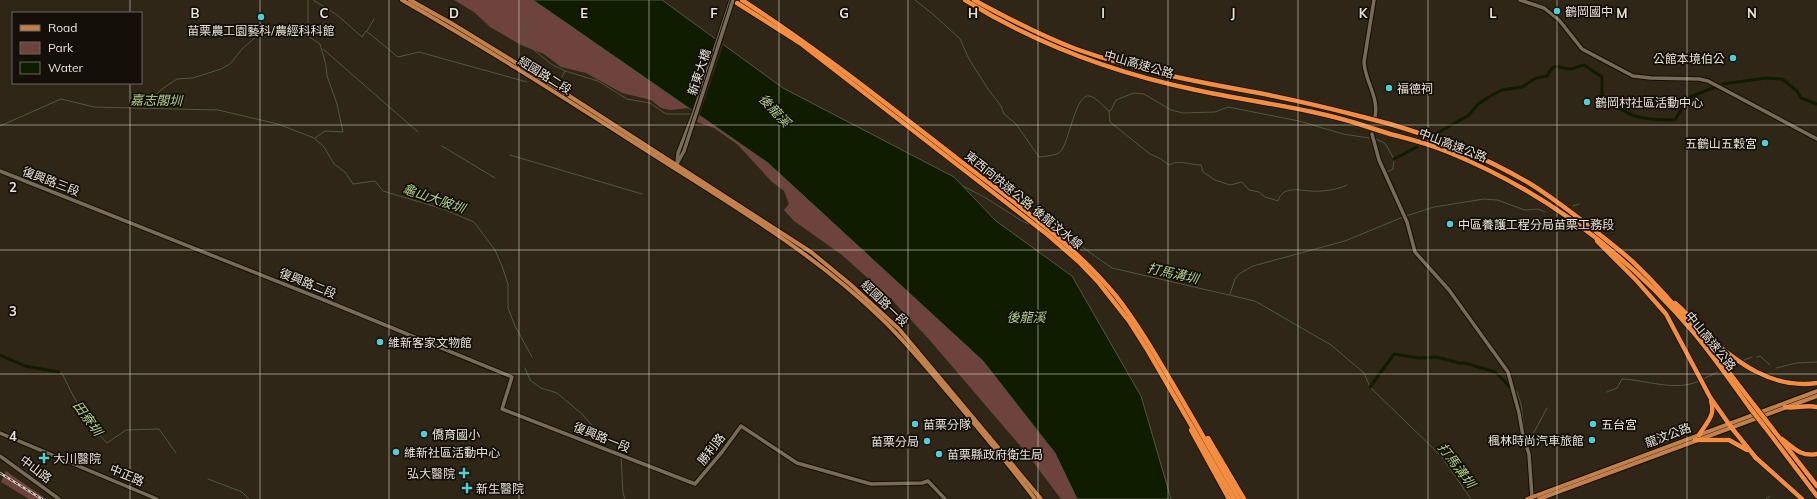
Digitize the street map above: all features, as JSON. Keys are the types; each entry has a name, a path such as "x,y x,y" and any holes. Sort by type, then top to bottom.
{"highway":[{"name":"東西向快速公路 後龍汶水線","path":"742,0 784,27 839,67 1065,244 1103,281 1133,319 1188,409 1239,499"},
{"name":"中山高速公路","path":"965,0 1034,38 1075,55 1128,73 1194,90 1299,110 1365,126 1447,151 1483,167 1546,202 1590,234 1627,264 1656,292 1694,334 1752,406 1817,496"},
{"name":"中山高速公路","path":"974,0 1037,32 1076,48 1112,60 1167,75 1390,124 1439,140 1478,157 1528,183 1568,210 1632,261 1664,294 1718,356 1752,406"},
{"name":"東西向快速公路 後龍汶水線","path":"733,1 800,43 1048,235 1079,262 1099,283 1129,321 1179,403 1234,499"},
{"path":"1590,234 1636,280 1666,314 1713,405 1712,416 1699,434"},
{"path":"1664,294 1680,307 1705,334 1734,358 1757,372 1777,381 1794,384 1817,383"},
{"path":"1710,397 1756,458"},
{"path":"1179,403 1200,448 1229,499"},
{"path":"1785,407 1817,407"},
{"path":"1188,409 1244,499"},
{"name":"中山高速公路","path":"1766,424 1776,434 1817,486"},
{"path":"1776,434 1799,453 1809,455 1817,454"},
{"path":"1695,440 1729,440 1741,445 1802,499"}],"main road":[{"name":"經國路二段","path":"402,0 449,27 676,167"},
{"name":"經國路二段","path":"410,0 451,23 676,167"},
{"name":"經國路一段","path":"676,167 813,259 881,318 910,348 967,414 1036,499"},
{"name":"經國路一段","path":"676,167 811,252 884,315 913,345 1041,499"},
{"name":"龍汶公路","path":"1539,499 1695,440 1817,391"},
{"name":"龍汶公路","path":"1527,499 1699,434 1817,396"}],"street":[{"path":"1374,0 1364,70 1376,104 1375,117"},
{"path":"1520,0 1544,8 1559,20 1582,49 1633,76 1650,78 1699,79 1708,81 1817,139"},
{"name":"新東大橋","path":"676,167 678,153 733,1"},
{"name":"新東大橋","path":"676,167 684,151 733,1"},
{"path":"1372,134 1379,160 1405,216 1415,252 1449,290 1491,346 1508,372 1523,436 1530,454 1533,498"},
{"name":"復興路三段","path":"0,171 95,209"},
{"name":"復興路二段","path":"95,209 512,377 502,409"},
{"name":"復興路一段","path":"502,409 695,484"},
{"name":"勝利路","path":"695,484 722,452 741,426 788,458 806,466 871,484 922,483 928,481 945,499"},
{"name":"中正路","path":"0,433 157,499"},
{"name":"中山路","path":"0,456 59,499"}],"green space":[{"path":"454,0 533,0 690,108 670,110 661,108 651,100 622,93 586,73 561,67 544,54 521,45 490,27 474,12"},
{"path":"699,115 751,149 821,207 944,321 983,361 1055,453 1077,499 1061,499 1028,455 927,337 890,298 842,255 794,221 784,210 789,204 784,191 771,181 738,145 714,128 697,122"},
{"path":"6,471 46,499 29,499 1,482"}],"water":[{"name":"後龍溪","path":"533,0 662,0 783,88 954,177 996,221 1072,276 1141,396 1171,499 1077,499 1055,453 983,361 768,163"}],"pier":[{"path":"716,37 724,43 699,117 691,112"}],"waterway":[{"path":"308,0 308,34"},
{"path":"313,0 336,14 362,37 366,31 398,57 419,52 527,82"},
{"path":"915,0 960,39 969,59 1001,106 1004,114 1016,124 1039,157 1053,155 1060,152 1080,103 1084,98 1089,96 1097,100 1109,111 1110,122 1150,154 1169,165 1177,162 1201,165 1203,172 1215,180 1230,185 1242,182 1249,190 1259,192 1265,197 1278,201 1283,193 1291,190 1324,191 1347,185"},
{"path":"529,15 523,29 523,41 551,64 565,71 598,81 627,99 650,103 666,114 692,114"},
{"path":"367,31 374,19"},
{"name":"嘉志閣圳","path":"144,107 162,89 177,79 193,78 221,69 230,64 242,49 265,29 287,28 301,33 320,44 326,65 327,76 337,104 343,132 325,131 315,138"},
{"path":"323,49 418,132"},
{"path":"1434,135 1469,115 1478,104 1492,95 1502,90 1522,87 1536,78 1547,76 1552,68 1558,66 1571,69 1584,65 1602,77 1602,96 1620,109 1644,118 1675,120 1688,98 1715,87"},
{"path":"562,77 565,71"},
{"path":"1723,84 1766,78 1782,79 1797,91 1801,98 1817,104"},
{"path":"1109,111 1116,100 1134,93 1144,94 1171,110 1183,113 1215,112 1228,107 1299,121 1343,134 1369,138"},
{"name":"龜山大陂圳","path":"0,126 61,99 94,107 218,110 278,124 314,138 324,147 334,164 345,172 353,184 375,181 383,191 443,209 474,222 495,250 502,266 508,284 508,308 515,326 532,357"},
{"path":"1376,139 1385,143 1394,159 1393,169 1387,172"},
{"path":"442,146 495,178"},
{"path":"1394,159 1417,147"},
{"path":"510,155 642,194"},
{"name":"打馬溝圳","path":"963,186 1031,225"},
{"path":"1406,216 1434,207 1484,199 1497,200 1525,210 1538,209 1545,212"},
{"path":"1573,206 1579,204"},
{"path":"1230,294 1235,279 1239,274 1253,266 1345,241 1403,217"},
{"name":"打馬溝圳","path":"1057,234 1068,237 1112,268 1255,301 1331,345 1364,373 1370,387 1441,456 1471,499"},
{"path":"1370,387 1394,354 1419,358 1437,357 1459,363 1465,363 1495,372 1510,387"},
{"name":"田寮圳","path":"0,355 25,366 59,372"},
{"path":"1757,357 1760,356 1770,365"},
{"path":"1742,361 1752,357"},
{"path":"1776,368 1796,363 1817,362"},
{"path":"1731,367 1738,364"},
{"name":"龜山大陂圳","path":"525,368 530,380 541,388 557,393 581,413 597,431 618,446 621,453"},
{"name":"田寮圳","path":"59,372 63,375 87,420 107,443 126,430 159,429 176,453"},
{"path":"1703,379 1718,372"},
{"path":"1607,392 1617,388 1622,379 1671,385 1690,384 1699,381"},
{"path":"1515,391 1517,392 1521,404 1524,429"},
{"path":"1526,437 1533,434 1547,408"},
{"name":"龜山大陂圳","path":"621,456 623,493 625,499"},
{"name":"田寮圳","path":"208,479 242,492 249,499"},
{"name":"龜山大陂圳","path":"1766,499 1770,496"}],"tunnel":[{"path":"1372,134 1375,118"}],"railway":[{"path":"0,473 42,499"}],"place":[{"name":"鶴岡國中","path":"1557,11"},
{"name":"苗栗農工園藝科/農經科科館","path":"261,17"},
{"name":"公館本境伯公","path":"1733,58"},
{"name":"福德祠","path":"1389,88"},
{"name":"鶴岡村社區活動中心","path":"1587,102"},
{"name":"五鶴山五穀宮","path":"1765,143"},
{"name":"中區養護工程分局苗栗工務段","path":"1450,224"},
{"name":"維新客家文物館","path":"380,342"},
{"name":"苗栗分隊","path":"915,424"},
{"name":"五台宮","path":"1593,424"},
{"name":"僑育國小","path":"424,434"},
{"name":"楓林時尚汽車旅館","path":"1592,440"},
{"name":"苗栗分局","path":"927,441"},
{"name":"維新社區活動中心","path":"396,452"},
{"name":"苗栗縣政府衛生局","path":"939,454"},
{"name":"大川醫院","path":"44,458"},
{"name":"弘大醫院","path":"464,473"},
{"name":"新生醫院","path":"467,488"}]}
